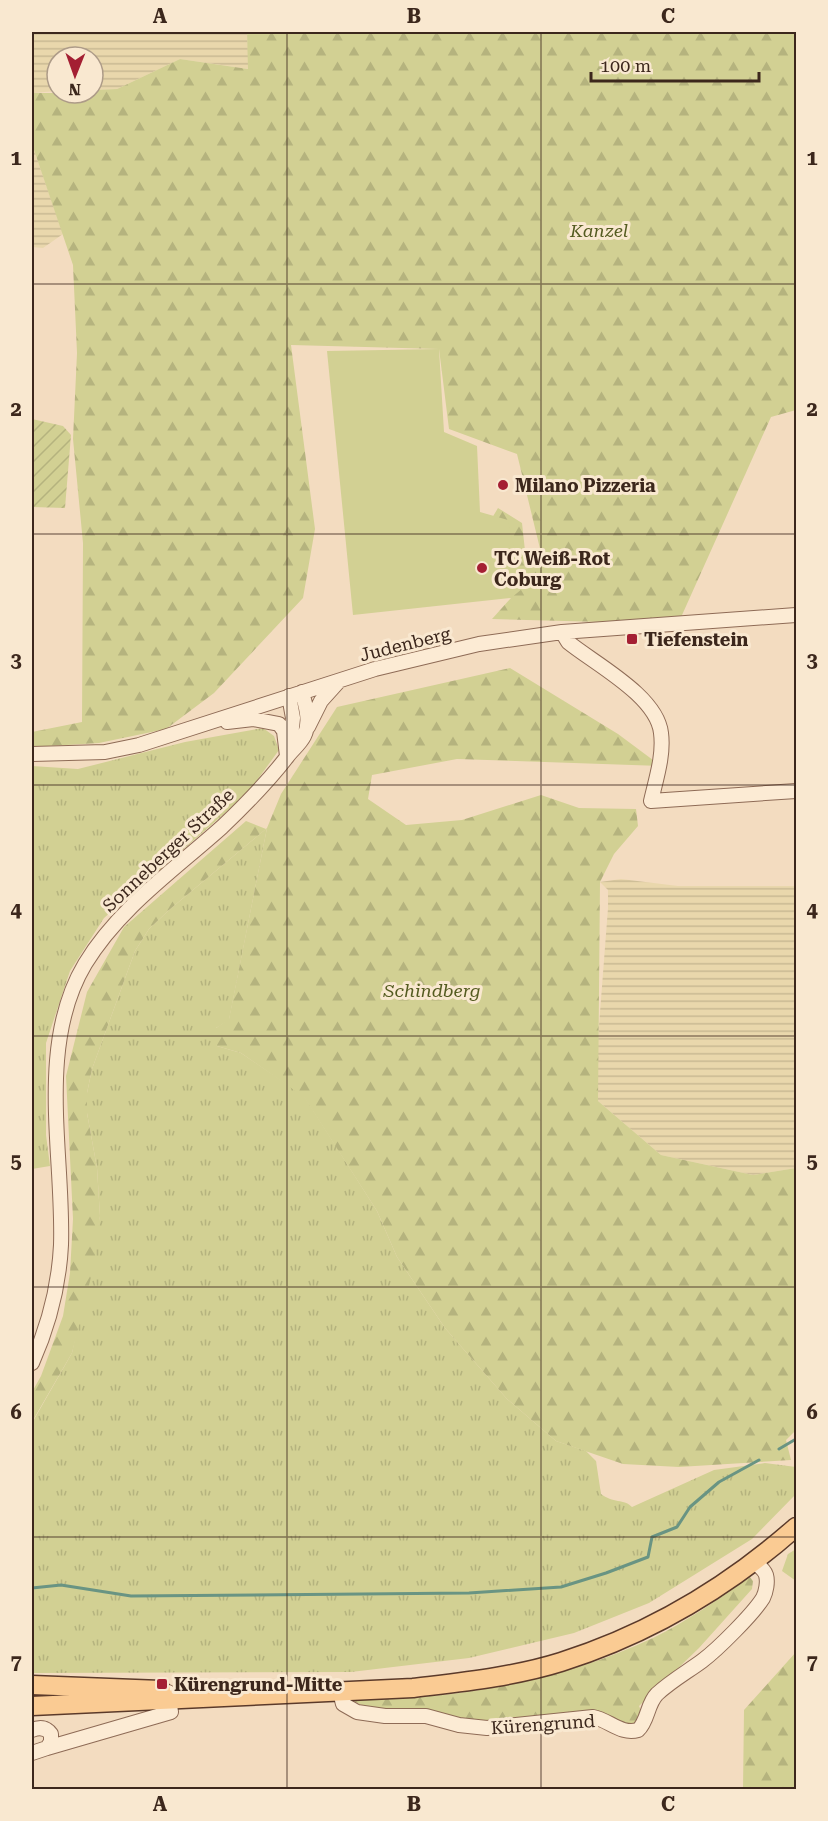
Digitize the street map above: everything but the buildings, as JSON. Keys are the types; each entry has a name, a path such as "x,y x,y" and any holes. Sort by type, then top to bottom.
{"main road":[{"path":"32,1685 169,1695 258,1695 413,1688 526,1671 561,1662 621,1640 673,1615 754,1562 796,1527"},
{"path":"32,1706 169,1695"}],"street":[{"name":"Judenberg","path":"32,754 105,752 139,745 375,669 479,644 562,632 796,611"},
{"path":"562,632 567,642 631,688 649,705 656,716 662,736 660,760 651,801 796,791"},
{"name":"Sonneberger Straße","path":"32,1363 43,1334 59,1267 61,1207 56,1075 64,1019 78,978 108,931 170,870 221,828 259,791 303,737 321,701 340,680"},
{"path":"296,694 308,716 308,726 303,737"},
{"name":"Sonneberger Straße","path":"287,756 293,731 292,707 296,694"},
{"path":"201,724 253,719 279,724 285,731 287,756"},
{"name":"Kürengrund","path":"340,1692 343,1704 349,1709 385,1716 426,1716 459,1725 487,1728 593,1717 603,1719 626,1731 638,1730 642,1726 650,1704 658,1693 722,1644 761,1601 766,1591 767,1578 763,1569 754,1562"},
{"path":"32,1752 171,1712 169,1695"},
{"path":"32,1730 41,1728 48,1730 51,1738 47,1748"}],"shaded area":[{"path":"32,32 247,32 249,69 180,59 117,89 105,90 105,45 45,45 45,92 32,93"},
{"path":"32,144 63,234 43,248 32,247"},
{"path":"621,879 678,886 796,886 796,1168 753,1175 661,1155 598,1101 595,1078 608,908 608,890 600,882"}],"green space":[{"name":"Kanzel","path":"247,32 796,32 796,410 771,417 678,624 492,619 511,598 480,538 498,508 522,523 526,560 544,565 517,454 449,429 439,349 291,345 315,529 303,598 214,693 166,729 99,743 32,747 32,732 82,722 83,543 73,439 77,353 73,265 32,144 32,93 45,93 45,105 105,105 105,90 117,89 180,59 248,69"},
{"path":"439,349 444,432 477,446 480,512 508,520 522,589 511,598 353,615 327,351"},
{"path":"32,419 63,426 71,435 65,508 32,507"},
{"name":"Schindberg","path":"510,668 618,734 661,766 457,759 372,775 368,799 406,825 462,820 541,795 579,808 636,809 638,826 614,854 600,882 598,1101 661,1155 753,1175 796,1168 796,1430 786,1440 791,1460 679,1467 623,1464 556,1441 507,1399 445,1328 397,1257 377,1211 304,1097 241,1053 217,1046 213,1037 216,1028 229,1019 267,828 281,794 337,707"},
{"path":"263,728 274,736 279,750 247,794 104,918 70,971 46,1043 46,1135 50,1166 32,1169 32,766 78,769 185,742"},
{"path":"246,821 266,829 169,910 149,929 135,951 92,1069 87,1093 87,1113 97,1168 100,1216 92,1273 72,1353 32,1422 32,1392 41,1376 63,1316 70,1273 73,1219 66,1076 87,992 124,927"},
{"path":"267,828 229,1020 216,1028 217,1046 241,1053 304,1096 377,1211 397,1257 445,1328 507,1399 556,1441 586,1451 596,1461 601,1494 632,1507 714,1470 765,1463 796,1467 796,1494 752,1539 649,1603 574,1633 469,1658 351,1672 32,1673 32,1423 72,1353 100,1216 97,1168 87,1113 87,1093 92,1069 135,951 149,929"},
{"path":"796,1549 796,1581 782,1571 788,1554"},
{"path":"750,1577 753,1581 752,1589 699,1648 639,1706 642,1718 633,1726 616,1723 491,1723 413,1709 373,1708 351,1699 419,1697 469,1692 523,1682 576,1668 653,1638 703,1609"},
{"path":"796,1652 796,1789 743,1789 744,1710"}],"waterway":[{"path":"779,1449 796,1439"},
{"path":"32,1588 61,1585 131,1596 469,1593 561,1587 648,1557 652,1537 677,1527 690,1507 719,1482 759,1460"}],"place":[{"name":"Milano Pizzeria","path":"503,485"},
{"name":"TC Weiß-Rot Coburg","path":"482,568"},
{"name":"Tiefenstein","path":"632,639"},
{"name":"Kürengrund-Mitte","path":"162,1684"}]}
